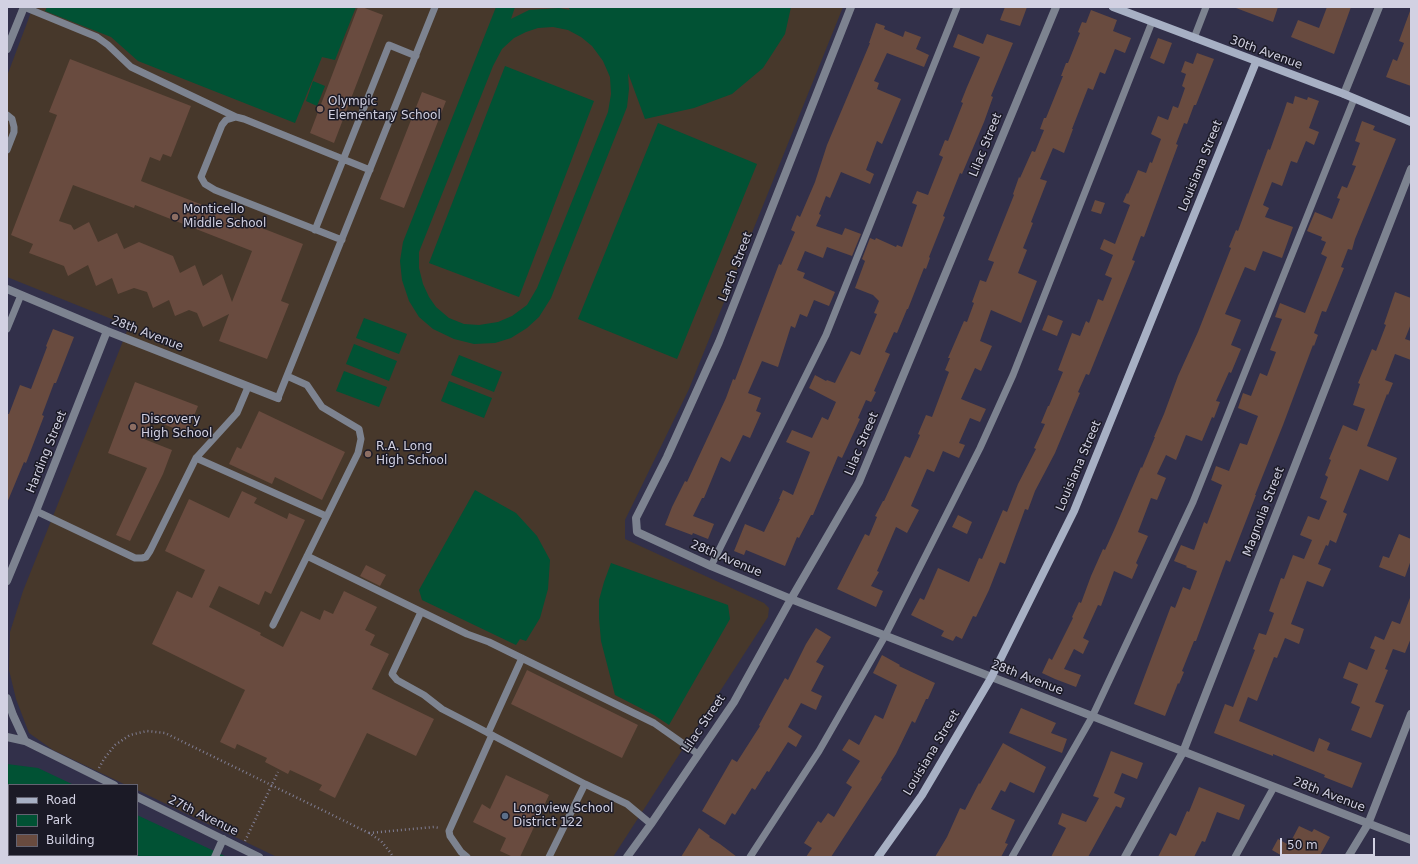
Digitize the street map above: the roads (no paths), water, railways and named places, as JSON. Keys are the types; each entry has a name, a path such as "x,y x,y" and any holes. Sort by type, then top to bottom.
{"street":[{"path":"7,49 24,7"},
{"name":"Larch Street","path":"637,532 636,518 668,457 719,342 851,7"},
{"name":"Lilac Street","path":"627,857 734,702 859,482 1056,7"},
{"name":"30th Avenue","path":"1113,7 1123,9 1152,22 1344,94 1411,122"},
{"path":"1344,94 1379,7"},
{"name":"Louisiana Street","path":"878,857 922,795 991,678 1074,511 1256,62"},
{"name":"Magnolia Street","path":"1124,857 1183,752 1411,169"},
{"name":"28th Avenue","path":"7,289 107,331 278,398"},
{"name":"Harding Street","path":"7,581 107,331"},
{"name":"28th Avenue","path":"637,532 711,566 791,600 1411,840"},
{"path":"7,698 13,715 26,741"},
{"path":"1348,857 1368,824 1411,714"},
{"path":"7,737 26,741 112,784"},
{"name":"27th Avenue","path":"138,797 242,848 257,857"},
{"path":"215,857 223,839"}],"lane":[{"path":"24,7 97,37 108,45 131,67 236,117 370,170"},
{"path":"278,398 435,7"},
{"path":"711,566 826,335 957,7"},
{"path":"1194,38 1206,7"},
{"path":"750,857 819,751 885,636 980,448 1013,376 1152,22"},
{"path":"315,230 342,159 389,45 416,56"},
{"path":"1012,857 1092,717 1193,502 1354,99"},
{"path":"7,115 12,119 14,132 7,150"},
{"path":"236,117 226,120 222,125 201,177 205,184 215,190 342,240"},
{"path":"7,329 21,295"},
{"path":"273,625 358,454 361,439 359,429 322,407 307,385 287,376"},
{"path":"36,511 135,558 142,558 148,554 196,458 237,413 248,387"},
{"path":"196,458 326,516"},
{"path":"307,556 467,634 489,642 654,723 698,754"},
{"path":"421,612 392,674 398,680 424,695 442,708 490,734 585,784 627,804 651,824"},
{"path":"467,857 450,836 449,831 522,658"},
{"path":"549,857 585,784"},
{"path":"1235,857 1274,787"}],"place":[{"name":"Olympic Elementary School","path":"320,109"},
{"name":"Monticello Middle School","path":"175,217"},
{"name":"Discovery High School","path":"133,427"},
{"name":"R.A. Long High School","path":"368,454"},
{"name":"Longview School District 122","path":"505,816"}]}
